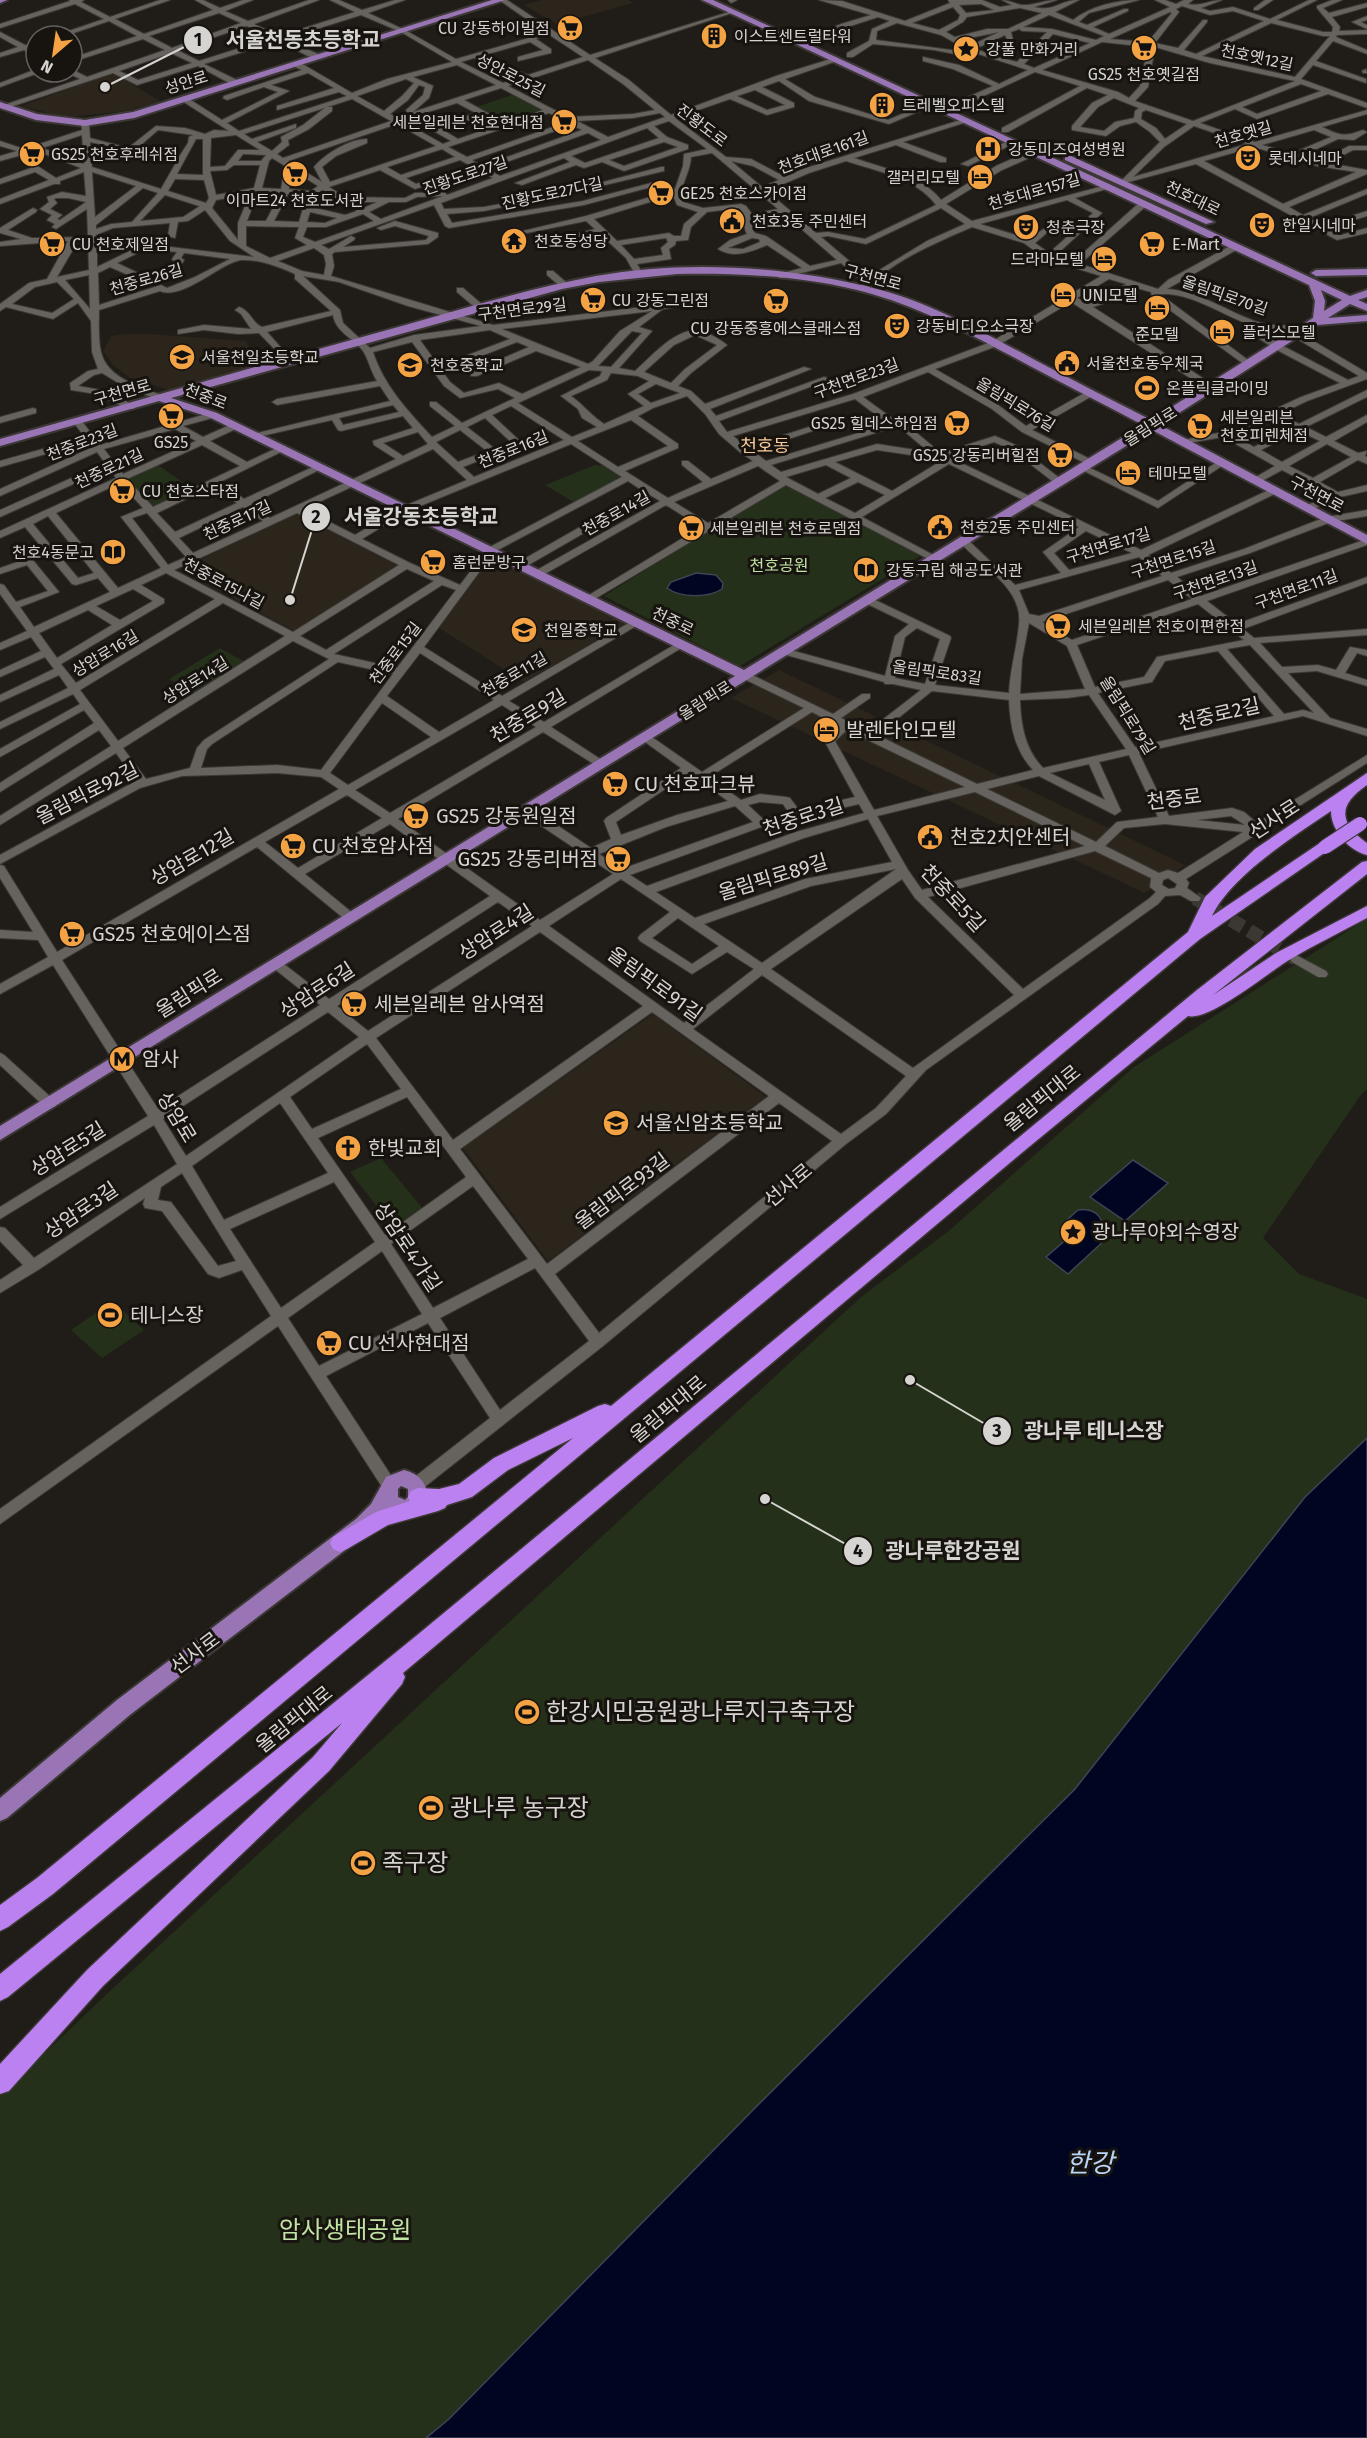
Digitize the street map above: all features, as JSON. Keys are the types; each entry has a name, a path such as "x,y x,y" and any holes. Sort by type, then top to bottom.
{"highway":[{"path":"1194,935 1211,901 1260,854 1367,778"},
{"path":"1349,789 1339,802 1339,821 1353,841 1367,850"},
{"name":"올림픽대로","path":"0,1920 45,1886 1194,935 1363,822"},
{"name":"올림픽대로","path":"0,1989 423,1643 854,1281 1203,994 1365,867"},
{"path":"1168,1025 1232,992 1282,957 1367,910"},
{"path":"340,1542 383,1518 418,1509 465,1491 501,1464 633,1398"},
{"path":"417,1490 439,1498 465,1491"},
{"path":"0,2082 95,1978 321,1764 423,1643"}],"main road":[{"name":"성안로","path":"86,131 502,0"},
{"name":"천호대로","path":"706,0 930,105 1005,130 1124,182 1314,278"},
{"path":"732,0 752,10"},
{"path":"802,33 822,42"},
{"name":"천호대로","path":"841,51 1011,143 1142,205 1235,247 1360,295 1367,308"},
{"path":"4,106 86,131"},
{"name":"구천면로","path":"0,443 288,360 564,285 639,274 712,271 865,285 918,307 1153,424 1366,539"},
{"path":"1367,272 1314,278 1320,301 1313,325 1367,318"},
{"name":"올림픽로","path":"0,1134 1278,347 1360,295 1367,283"},
{"name":"천중로","path":"161,398 213,415 744,675"},
{"path":"388,1490 391,1503 401,1507 411,1504 417,1490"},
{"name":"선사로","path":"0,1811 124,1707 374,1515 388,1490"}],"street":[{"path":"84,28 167,0"},
{"path":"198,0 317,57"},
{"path":"84,56 250,0"},
{"path":"4,106 87,80 316,0"},
{"name":"성안로25길","path":"333,0 403,31 456,62 609,141"},
{"path":"113,70 137,83 402,0"},
{"name":"진황도로","path":"502,0 563,42 592,57 726,159 785,210 865,285"},
{"path":"822,0 843,2 857,0"},
{"path":"907,23 953,2 963,0"},
{"path":"1005,0 1088,27 1102,39"},
{"path":"964,15 1054,0"},
{"path":"1064,34 1091,11 1135,0 1140,3 1088,27"},
{"path":"1158,0 1210,13 1233,9 1275,19 1332,36 1367,52"},
{"name":"천호대로161길","path":"761,191 806,171 896,142 959,113 998,86 1190,0"},
{"path":"1194,8 1219,0"},
{"path":"1233,0 1275,19"},
{"path":"1256,9 1270,0"},
{"path":"1197,56 1314,0"},
{"path":"1124,182 1151,153 1166,151 1194,124 1276,94 1299,80 1337,27 1319,7 1339,0"},
{"path":"0,26 76,1 236,83"},
{"path":"953,2 977,1 990,3 999,9"},
{"path":"843,2 878,15 940,32 986,56 1114,94 1145,107 1254,144 1320,164 1365,172"},
{"path":"953,2 964,15"},
{"path":"850,55 872,42 960,53 1050,13 1067,2 1091,11"},
{"path":"1327,16 1367,5"},
{"path":"1131,100 1144,87 1151,45 1176,12 1176,6"},
{"path":"1103,9 1140,22"},
{"path":"287,162 456,99 730,12"},
{"path":"813,38 878,15"},
{"path":"874,30 904,15 922,16"},
{"path":"940,32 962,21 964,15"},
{"path":"1364,34 1355,22 1367,18"},
{"path":"856,21 874,30"},
{"name":"천호옛12길","path":"1180,50 1205,21"},
{"path":"872,42 874,30"},
{"path":"135,223 140,213 151,207 192,143 193,137 239,133 331,104 390,81 409,78 473,55 531,39 549,31"},
{"path":"955,39 987,31 1052,31 1102,39"},
{"path":"986,56 997,52 1011,39 1012,31"},
{"path":"1019,65 1052,31"},
{"path":"0,34 24,47"},
{"path":"1332,36 1364,34"},
{"path":"1347,44 1364,34"},
{"path":"521,58 548,51 531,39"},
{"name":"천호옛12길","path":"1102,39 1180,50 1210,61 1340,90 1367,106"},
{"path":"0,55 24,47"},
{"path":"473,55 526,77"},
{"path":"935,55 923,61 956,67 998,86"},
{"name":"진황도로27길","path":"270,261 834,59"},
{"path":"1312,62 1365,80"},
{"path":"296,64 480,167 519,183 531,190 549,211"},
{"path":"227,98 308,71"},
{"path":"0,84 24,76"},
{"path":"409,78 429,86 426,96 409,116"},
{"path":"779,78 812,99 860,116 889,122"},
{"name":"천호옛12길","path":"1236,107 1257,117 1365,80"},
{"path":"385,114 405,98 418,82"},
{"path":"221,122 285,91 273,89 264,84"},
{"path":"1005,130 1086,85"},
{"path":"732,97 767,113 790,105 756,87"},
{"path":"213,198 206,178 207,135 238,104 273,89"},
{"path":"293,115 280,108 340,89"},
{"path":"1114,94 1095,105 1076,128 1106,134 1112,127 1137,120 1153,130 1178,166"},
{"path":"1276,94 1295,103"},
{"path":"183,99 364,211 376,222 332,251"},
{"path":"456,99 506,126"},
{"path":"252,141 313,119 328,109 331,104"},
{"path":"858,122 879,124 889,122 930,105"},
{"path":"1137,120 1139,111 1145,107"},
{"path":"427,124 473,108"},
{"path":"92,224 111,226 185,219 207,207 213,198 239,192 312,193 324,186 551,110"},
{"path":"400,178 571,120 589,116 633,116 661,111"},
{"name":"천호옛길","path":"1124,182 1367,112"},
{"path":"437,129 483,113"},
{"path":"409,116 459,142"},
{"path":"242,246 242,223 257,191 263,163 286,143 284,139 287,135 306,127 313,119"},
{"path":"494,119 571,120"},
{"path":"603,160 624,169 685,147 664,139 650,126"},
{"path":"1315,127 1336,137 1351,138 1362,132"},
{"path":"127,173 133,153 156,128 185,130 207,135"},
{"path":"383,168 415,187 590,130"},
{"path":"86,131 96,352 103,370 91,373 73,385 74,388 98,392 131,407"},
{"path":"0,159 39,149 86,131 133,153 181,159"},
{"path":"1304,152 1336,137"},
{"path":"603,160 664,139"},
{"path":"324,186 326,182 318,167 320,164 334,154 364,141"},
{"name":"천호대로161길","path":"896,142 943,160"},
{"path":"0,143 22,152 36,169 57,182"},
{"path":"965,164 1011,143"},
{"path":"1320,164 1352,148 1364,150 1367,148"},
{"path":"39,149 88,168 127,173 142,185 207,207 224,231 242,246 300,273 327,276 411,304 457,315 589,367 638,373 688,393 704,408 726,435 782,478 934,559"},
{"path":"39,149 59,168 75,175"},
{"path":"527,231 588,218 675,192 687,171 687,156 713,150"},
{"path":"206,169 227,168 241,152 272,153"},
{"path":"812,236 828,234 866,242 935,210 940,204 999,168 1033,153"},
{"path":"565,156 577,162"},
{"path":"726,159 736,157 765,167 784,180"},
{"name":"천호대로157길","path":"849,159 908,180 971,224"},
{"path":"233,160 263,163"},
{"name":"진황도로27길","path":"519,183 577,162 584,166 603,160"},
{"path":"1197,161 1340,238 1367,230"},
{"path":"1349,169 1365,161"},
{"path":"268,224 285,192 287,162"},
{"path":"0,202 57,182 88,168"},
{"path":"0,182 36,169"},
{"path":"584,188 661,169 651,185 675,192"},
{"path":"1282,207 1365,172"},
{"path":"171,176 206,178"},
{"path":"92,224 142,185"},
{"name":"진황도로27다길","path":"538,199 484,209 442,212 449,226 549,211 651,185"},
{"name":"천호대로157길","path":"865,285 874,276 930,243 971,224 1104,187"},
{"path":"0,189 16,196"},
{"path":"1302,218 1367,190"},
{"path":"675,192 679,204 705,210 741,206 749,217 748,229 752,235 770,241 808,269"},
{"path":"312,193 299,238 332,251 428,242 435,235 395,223 353,238"},
{"path":"61,223 51,220 58,215 44,209 53,203 51,197 59,194 89,201"},
{"path":"344,199 406,200 415,195 458,194"},
{"path":"1049,257 1098,213 1068,197"},
{"path":"242,223 326,225 389,199"},
{"path":"36,240 89,201"},
{"path":"436,201 442,212"},
{"path":"1074,265 1142,205"},
{"path":"307,209 335,214 344,219"},
{"path":"2,230 33,210"},
{"path":"671,239 686,238 687,226 705,210"},
{"path":"749,217 785,210"},
{"path":"1320,228 1367,213"},
{"path":"588,218 632,262 639,274"},
{"path":"172,236 174,220"},
{"name":"올림픽로70길","path":"971,224 1029,243 1049,257 1132,284 1157,291 1172,292 1214,305 1260,325 1277,328 1313,325"},
{"path":"92,237 111,226"},
{"path":"1029,243 1048,228 1073,236"},
{"path":"2,230 36,240"},
{"path":"553,241 600,230"},
{"path":"614,244 669,235 672,243 665,248 668,257 632,262"},
{"path":"752,235 722,249 736,253 744,252 765,240"},
{"path":"0,244 92,237 182,251 270,261"},
{"path":"50,282 72,241 76,238"},
{"path":"4,307 32,285 93,272 146,246"},
{"path":"1235,247 1171,282 1157,291 1155,295 1249,365"},
{"path":"111,264 138,276 158,280 180,260 176,259 182,251"},
{"path":"327,276 331,268 332,251"},
{"name":"천중로26길","path":"95,308 161,288 167,291 198,279 237,258"},
{"path":"782,276 841,261"},
{"path":"300,273 298,277 337,312 339,324 368,351 374,370 395,402 432,443 472,481"},
{"path":"550,273 564,285"},
{"name":"구천면로23길","path":"726,435 856,396 994,344 1108,276"},
{"path":"60,280 79,299 95,321"},
{"path":"1085,307 1108,299 1132,284"},
{"path":"460,290 481,308"},
{"path":"1172,292 1242,324 1278,347 1363,384"},
{"path":"1068,298 1212,388"},
{"path":"4,307 53,316 79,299"},
{"name":"구천면로29길","path":"368,351 414,339 681,304"},
{"path":"589,367 596,363 623,333 664,307"},
{"path":"239,310 244,312 254,327 261,330 288,360"},
{"path":"181,332 192,328 245,332 261,330 337,312"},
{"path":"604,428 585,416 582,408 565,396 604,378 648,331 631,328"},
{"path":"638,373 671,343 695,332 723,345 688,371 672,387"},
{"path":"1297,335 1363,384"},
{"path":"414,339 447,384 463,396 499,386 520,398"},
{"path":"458,362 517,339"},
{"path":"474,374 537,347"},
{"name":"천중로17길","path":"0,647 353,483 403,459 461,426 589,367"},
{"name":"올림픽로76길","path":"927,368 995,407 1014,434 1087,465"},
{"path":"704,408 807,369"},
{"name":"천중로","path":"103,370 123,382 161,398"},
{"path":"714,420 827,379"},
{"path":"650,406 632,394 656,380"},
{"path":"277,402 383,383"},
{"path":"1186,442 1225,435 1274,414 1363,384"},
{"path":"1254,450 1300,427 1363,384"},
{"name":"천중로16길","path":"405,509 604,428 650,406 688,393"},
{"path":"854,518 945,459 1014,434 1091,393"},
{"path":"856,396 945,459 1142,555 1252,641 1325,718"},
{"path":"256,436 395,402"},
{"path":"510,402 707,527"},
{"path":"433,405 493,452"},
{"path":"0,420 33,411"},
{"path":"334,417 341,428 405,413"},
{"path":"457,466 517,443 486,414"},
{"path":"1274,414 1364,456"},
{"name":"천중로23길","path":"0,493 99,448 213,415"},
{"path":"618,470 675,446 632,416"},
{"path":"1257,480 1367,418"},
{"path":"744,451 840,420"},
{"path":"78,422 122,479 192,558"},
{"name":"천중로14길","path":"539,573 667,502 710,483 760,463 896,424"},
{"path":"176,426 247,466"},
{"name":"천중로21길","path":"0,535 236,426"},
{"path":"403,459 377,443 378,441 419,429"},
{"path":"1014,434 1015,448 1059,482"},
{"path":"1225,435 1354,504"},
{"path":"0,464 91,438"},
{"path":"589,598 707,527 782,478 877,447 945,459"},
{"path":"167,570 126,517 150,511 282,448"},
{"path":"1314,482 1364,456"},
{"path":"827,462 892,495"},
{"path":"1087,465 1158,505 1223,462"},
{"path":"0,514 110,464"},
{"path":"685,464 710,483"},
{"path":"173,537 320,467"},
{"path":"490,550 628,477"},
{"path":"817,498 858,478"},
{"path":"214,482 270,522"},
{"path":"1308,508 1354,504 1367,488"},
{"name":"구천면로17길","path":"1012,589 1142,555 1276,490"},
{"path":"521,565 649,491"},
{"name":"구천면로15길","path":"1025,616 1040,619 1171,576 1329,519 1354,504"},
{"path":"297,509 406,565 461,589"},
{"path":"355,539 405,509"},
{"path":"50,512 116,593"},
{"path":"27,523 76,582 100,574"},
{"path":"1067,574 1048,552 1085,527"},
{"name":"구천면로13길","path":"1071,644 1202,600 1366,539"},
{"path":"964,541 1012,589 1023,607 1025,616 1013,697 1024,754 1040,772 1114,808"},
{"name":"천중로15길","path":"324,774 490,550"},
{"path":"0,571 29,561 54,592 0,609"},
{"name":"상암로14길","path":"0,820 295,637 406,565"},
{"name":"천중로15나길","path":"167,570 336,659 400,672"},
{"path":"326,654 441,580"},
{"name":"구천면로11길","path":"1236,628 1367,580"},
{"path":"0,699 58,667 160,601 134,585"},
{"path":"0,587 143,783"},
{"name":"상암로16길","path":"0,726 74,689 223,599"},
{"path":"867,600 946,638 928,689 869,736"},
{"path":"89,606 120,625"},
{"path":"1025,616 1071,644"},
{"name":"천중로11길","path":"348,789 638,622"},
{"path":"889,681 900,636 918,623"},
{"name":"구천면로11길","path":"1220,647 1252,641 1367,632"},
{"name":"천중로9길","path":"390,817 683,644"},
{"name":"올림픽로79길","path":"1071,644 1091,690 1133,752 1165,820"},
{"path":"418,647 601,764"},
{"name":"올림픽로83길","path":"783,651 889,681 928,689 1013,697 1068,695 1148,680 1161,658 1220,647"},
{"name":"천중로2길","path":"1220,647 1282,718"},
{"path":"1339,675 1354,650 1367,653"},
{"path":"0,674 47,652"},
{"path":"194,772 202,748 207,742 336,659"},
{"path":"1280,670 1318,668 1367,683"},
{"name":"천중로","path":"744,675 1158,877"},
{"path":"832,719 866,696"},
{"path":"381,698 438,737"},
{"path":"0,754 86,705"},
{"path":"702,777 810,709"},
{"name":"천중로2길","path":"974,787 1303,713 1367,733"},
{"path":"0,788 100,724"},
{"name":"천중로5길","path":"846,725 829,740 901,869 920,895 1021,994"},
{"path":"645,737 739,803 761,823"},
{"name":"선사로","path":"417,1490 499,1420 598,1342 841,1141 881,1111 922,1067 1154,901 1163,891 1172,893 1180,884 1258,830 1367,758"},
{"path":"1093,760 1121,825"},
{"path":"617,840 610,821 689,768"},
{"name":"올림픽로92길","path":"0,860 143,783 171,775 194,772 277,769 324,774 448,858"},
{"name":"천중로3길","path":"646,891 800,835 974,787"},
{"name":"상암로12길","path":"0,990 348,789"},
{"path":"590,853 617,840 688,815 760,798 786,801 796,814"},
{"name":"상암로4길","path":"183,1166 207,1147 368,1037 621,874 761,823 863,799"},
{"path":"526,810 762,969 914,1075"},
{"path":"297,874 390,817"},
{"name":"천중로","path":"920,895 1098,846 1121,825 1165,820 1258,830"},
{"path":"258,842 351,918"},
{"name":"올림픽로91길","path":"448,858 841,1141"},
{"name":"상암로","path":"0,869 40,936 156,1117 221,1227 281,1318 388,1490"},
{"path":"684,1029 762,969 901,869"},
{"name":"올림픽로89길","path":"694,923 809,882 901,869"},
{"path":"1163,891 1155,884 1158,877 1168,874 1195,898"},
{"path":"0,895 12,888"},
{"name":"상암로6길","path":"156,1117 498,896"},
{"path":"678,912 644,938 692,970 727,946"},
{"path":"0,934 40,936"},
{"path":"1296,959 1322,974"},
{"path":"276,964 368,1037 598,1342"},
{"path":"452,1148 652,1006"},
{"path":"0,1058 50,1104"},
{"path":"309,1136 409,1091"},
{"name":"상암로4가길","path":"282,1096 384,1244 499,1420"},
{"name":"올림픽로93길","path":"541,1267 779,1096"},
{"name":"상암로5길","path":"0,1214 156,1117"},
{"name":"상암로3길","path":"0,1287 183,1166"},
{"path":"221,1227 336,1174"},
{"path":"0,1516 281,1318 474,1178"},
{"path":"154,1185 150,1204 166,1206 213,1270 219,1273 245,1263"},
{"path":"0,1232 33,1266"},
{"path":"316,1374 431,1317 541,1267"}],"shaded area":[{"path":"542,0 628,0 633,3 557,24 524,5"},
{"path":"113,73 160,101 125,111 78,116 55,115 22,106"},
{"name":"서울천일초등학교","path":"125,334 245,341 263,363 169,390 130,378 113,365 103,351 111,336"},
{"path":"295,513 398,566 295,631 179,570"},
{"name":"천일중학교","path":"491,557 625,624 524,682 439,628"},
{"path":"779,670 1185,865 1145,893 731,698"},
{"name":"서울신암초등학교","path":"653,1014 766,1097 548,1261 463,1148"}],"green space":[{"path":"515,94 548,110 511,118 495,115 476,107"},
{"path":"158,465 194,490 153,509 126,479"},
{"path":"595,465 607,466 620,474 620,479 575,503 545,485"},
{"name":"천호공원","path":"786,483 920,556 740,666 604,596"},
{"path":"220,648 247,663 196,695 169,679"},
{"name":"암사생태공원","path":"1367,919 1367,1089 1263,1238 1299,1274 1367,1299 1367,1438 1305,1497 1075,1789 755,2108 449,2419 426,2438 0,2438 0,2096 110,1991 861,1297 950,1230 1134,1067"},
{"path":"381,1158 424,1210 394,1228 350,1172"},
{"name":"테니스장","path":"113,1301 144,1330 102,1358 71,1330"}],"water":[{"path":"696,573 716,575 723,583 722,589 710,594 694,596 679,594 667,588 671,582"},
{"path":"1133,1160 1168,1183 1125,1221 1090,1197"},
{"path":"1078,1210 1096,1213 1104,1226 1106,1239 1068,1274 1046,1257 1069,1237 1068,1219"},
{"name":"한강","path":"1367,1438 1367,2438 426,2438 449,2419 755,2108 1075,1789 1305,1497"}],"tunnel":[{"path":"1195,898 1296,959"}],"place":[{"name":"CU 강동하이빌점","path":"570,28"},
{"name":"이스트센트럴타워","path":"714,36"},
{"name":"GS25 천호옛길점","path":"1144,48"},
{"name":"강풀 만화거리","path":"966,49"},
{"name":"서울천동초등학교","path":"105,87"},
{"name":"트레벨오피스텔","path":"882,105"},
{"name":"세븐일레븐 천호현대점","path":"564,122"},
{"name":"강동미즈여성병원","path":"988,149"},
{"name":"GS25 천호후레쉬점","path":"32,154"},
{"name":"롯데시네마","path":"1248,158"},
{"name":"이마트24 천호도서관","path":"295,174"},
{"name":"갤러리모텔","path":"980,177"},
{"name":"GE25 천호스카이점","path":"661,193"},
{"name":"천호3동 주민센터","path":"732,221"},
{"name":"한일시네마","path":"1262,225"},
{"name":"청춘극장","path":"1026,227"},
{"name":"천호동성당","path":"514,241"},
{"name":"CU 천호제일점","path":"52,244"},
{"name":"E-Mart","path":"1152,244"},
{"name":"드라마모텔","path":"1104,259"},
{"name":"UNI모텔","path":"1063,295"},
{"name":"CU 강동그린점","path":"593,300"},
{"name":"CU 강동중흥에스클래스점","path":"776,301"},
{"name":"준모텔","path":"1157,308"},
{"name":"강동비디오소극장","path":"897,326"},
{"name":"플러스모텔","path":"1222,332"},
{"name":"서울천일초등학교","path":"182,357"},
{"name":"서울천호동우체국","path":"1067,363"},
{"name":"천호중학교","path":"410,365"},
{"name":"온플릭클라이밍","path":"1147,388"},
{"name":"GS25","path":"171,416"},
{"name":"GS25 힐데스하임점","path":"957,423"},
{"name":"세븐일레븐 천호피렌체점","path":"1200,426"},
{"name":"GS25 강동리버힐점","path":"1060,455"},
{"name":"테마모텔","path":"1128,473"},
{"name":"CU 천호스타점","path":"122,491"},
{"name":"천호2동 주민센터","path":"940,527"},
{"name":"세븐일레븐 천호로뎀점","path":"691,528"},
{"name":"천호4동문고","path":"113,552"},
{"name":"홈런문방구","path":"433,562"},
{"name":"강동구립 해공도서관","path":"866,570"},
{"name":"서울강동초등학교","path":"290,600"},
{"name":"세븐일레븐 천호이편한점","path":"1058,626"},
{"name":"천일중학교","path":"524,630"},
{"name":"발렌타인모텔","path":"826,730"},
{"name":"CU 천호파크뷰","path":"615,784"},
{"name":"GS25 강동원일점","path":"416,816"},
{"name":"천호2치안센터","path":"930,837"},
{"name":"CU 천호암사점","path":"293,846"},
{"name":"GS25 강동리버점","path":"618,859"},
{"name":"GS25 천호에이스점","path":"72,934"},
{"name":"세븐일레븐 암사역점","path":"354,1004"},
{"name":"암사","path":"122,1059"},
{"name":"서울신암초등학교","path":"616,1123"},
{"name":"한빛교회","path":"348,1148"},
{"name":"광나루야외수영장","path":"1073,1232"},
{"name":"테니스장","path":"110,1315"},
{"name":"CU 선사현대점","path":"329,1343"},
{"name":"광나루 테니스장","path":"910,1380"},
{"name":"광나루한강공원","path":"765,1499"},
{"name":"한강시민공원광나루지구축구장","path":"527,1712"},
{"name":"광나루 농구장","path":"431,1808"},
{"name":"족구장","path":"363,1863"}],"district":[{"name":"천호동","path":"765,446"}]}
